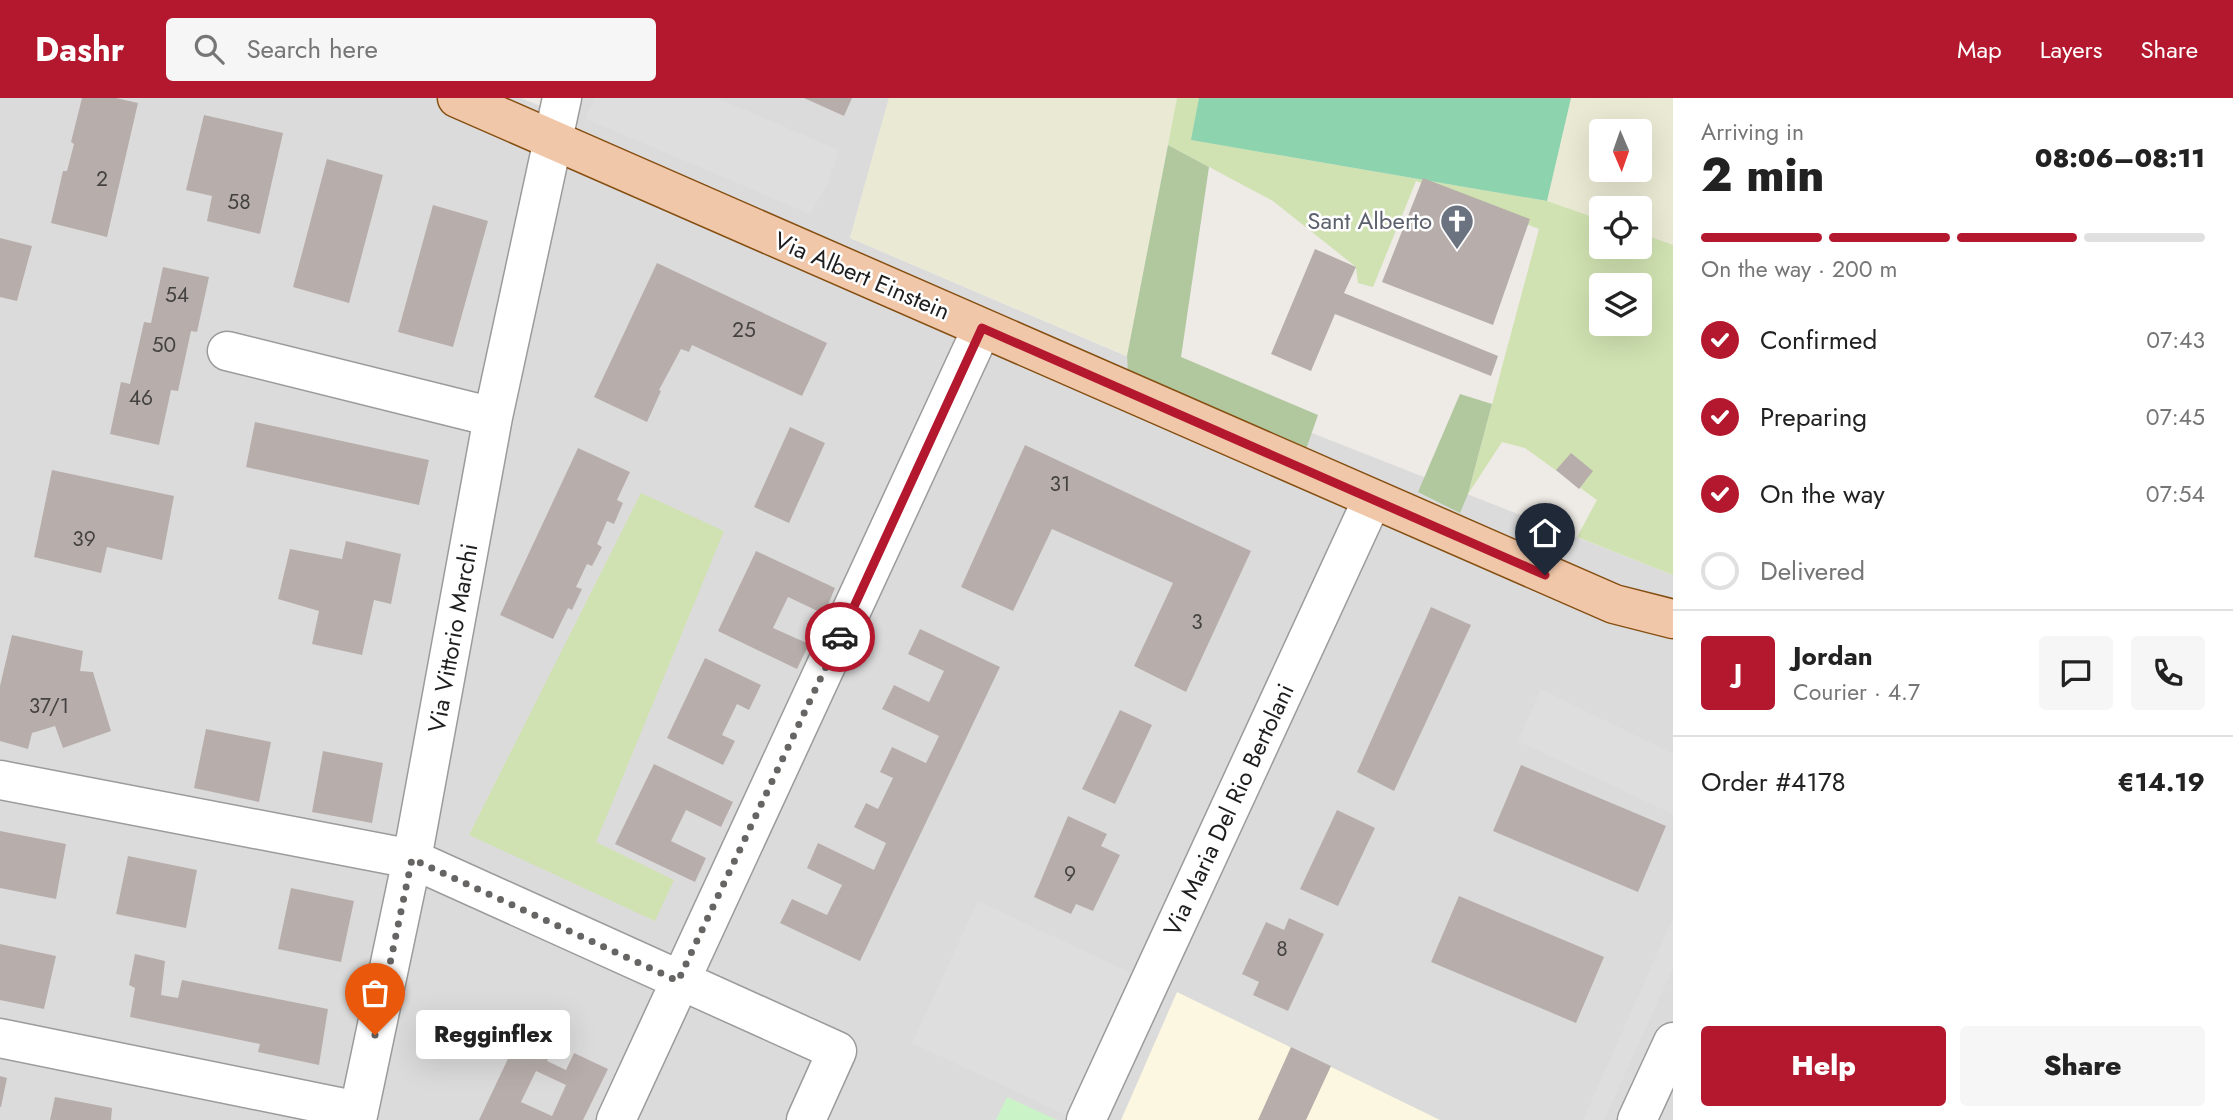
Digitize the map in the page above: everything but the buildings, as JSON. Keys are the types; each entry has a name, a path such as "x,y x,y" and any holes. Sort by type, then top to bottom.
{"main road":[{"name":"Via Albert Einstein","path":"457,98 1614,604 1673,619"},
{"name":"Via Albert Einstein","path":"1614,604 1673,645"}],"street":[{"name":"Via Vittorio Marchi","path":"0,1038 358,1116 412,859 493,417 562,98"},
{"path":"616,1120 982,328"},
{"path":"227,352 493,417"},
{"name":"Via Maria Del Rio Bertolani","path":"1093,1104 1372,500"},
{"path":"0,780 412,859 837,1052 806,1120"},
{"path":"1637,1120 1673,1042"}],"shaded area":[{"path":"0,98 521,98 562,115 565,98 889,98 850,238 1238,404 1673,575 1673,1120 0,1120"},
{"path":"594,98 717,98 839,150 828,183 810,214 586,119"},
{"path":"1541,689 1673,754 1673,814 1518,741"},
{"path":"978,901 1133,974 1066,1115 912,1043"},
{"path":"1673,918 1673,968 1604,1120 1583,1120"},
{"path":"1177,992 1440,1120 1121,1120"}],"green space":[{"path":"889,98 1177,98 1127,356 850,238"},
{"path":"1177,98 1199,98 1192,140 1547,201 1589,216 1589,259 1652,259 1652,237 1673,245 1673,575 1577,537 1597,500 1525,448 1502,442 1468,494 1539,229 1416,181 1373,287 1358,283 1356,267 1273,201 1168,145"},
{"path":"1199,98 1571,98 1547,201 1191,140"},
{"path":"1571,98 1673,98 1673,245 1652,237 1652,196 1589,196 1589,216 1547,201"},
{"path":"1168,145 1209,167 1181,357 1318,415 1304,455 1128,373 1127,356"},
{"path":"1460,394 1492,404 1468,494 1460,513 1418,492"},
{"path":"641,493 724,531 596,842 674,880 655,921 469,835"},
{"path":"1007,1097 1057,1120 996,1120"}],"way so far":[{"path":"375,1035 412,859 678,981 840,637"}],"place":[{"name":"Sant Alberto","path":"1457,251"},
{"name":"Regginflex","path":"375,1035"}],"route":[{"path":"840,637 982,328 1545,575"}]}
